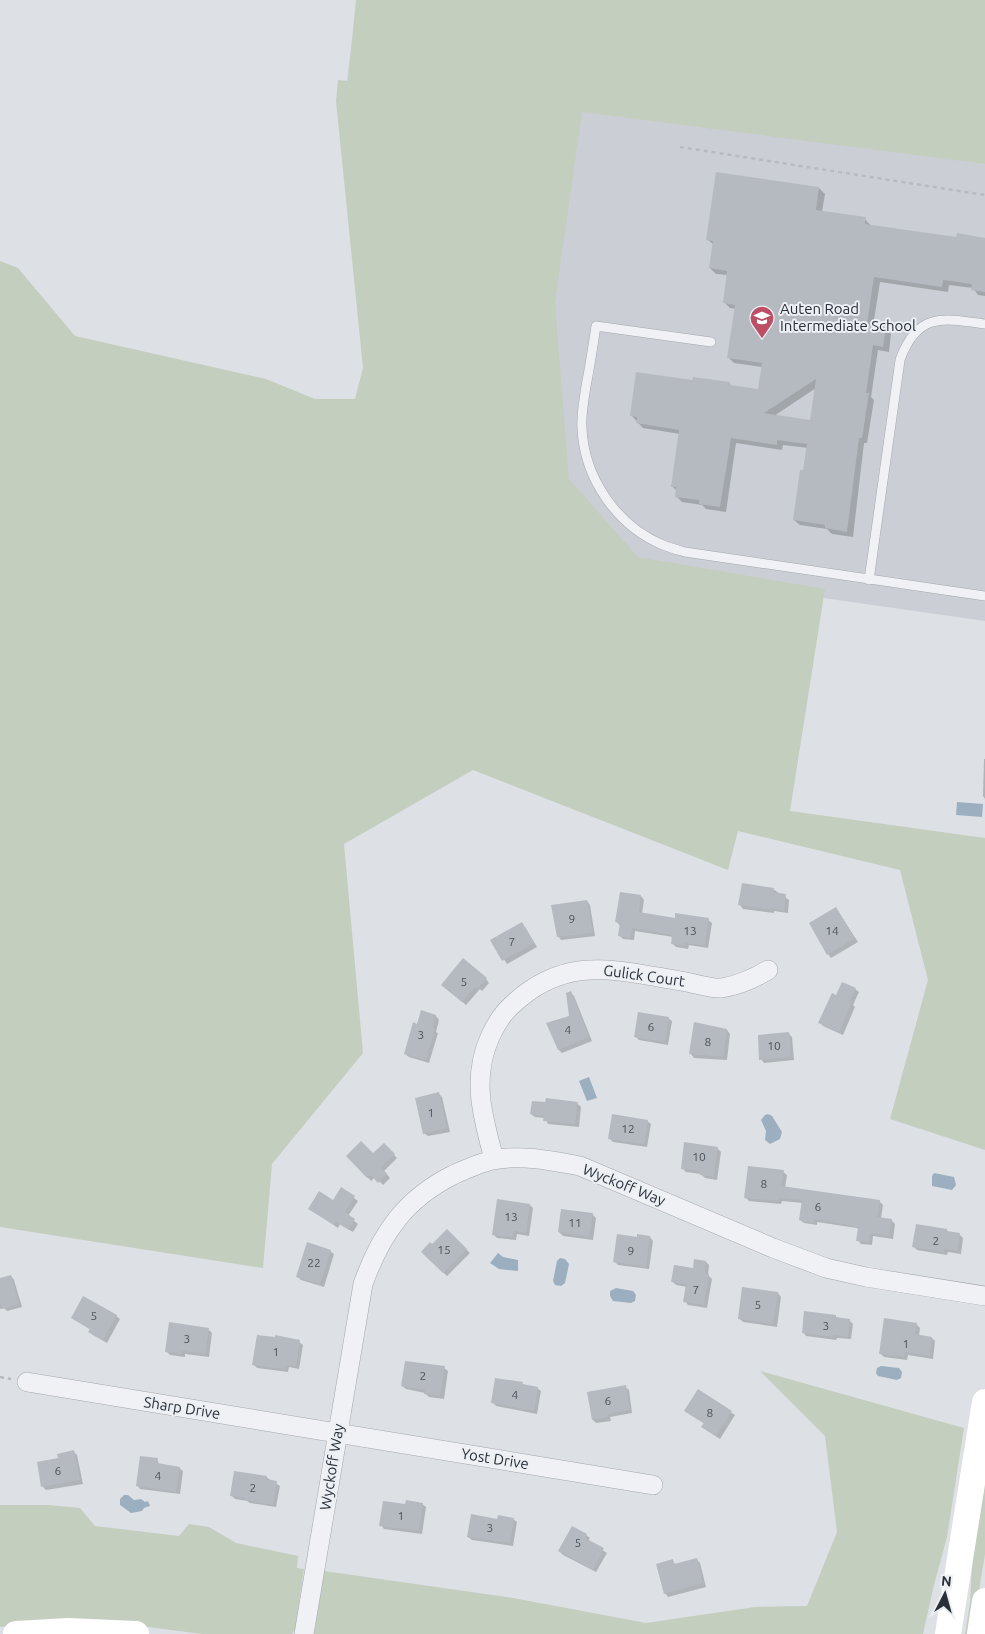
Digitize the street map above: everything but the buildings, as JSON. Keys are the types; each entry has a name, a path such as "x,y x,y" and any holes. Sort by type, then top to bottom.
{"street":[{"name":"Gulick Court","path":"494,1159 482,1107 479,1083 481,1062 494,1027 506,1011 524,993 549,978 572,971 596,969 622,971 720,988 746,982 768,970"},
{"name":"Wyckoff Way","path":"304,1634 363,1284 372,1258 398,1216 435,1184 494,1159 523,1158 549,1160 580,1166 773,1248 826,1268 866,1278 985,1296"},
{"name":"Sharp Drive","path":"27,1382 338,1433"},
{"path":"948,1634 985,1402"},
{"name":"Yost Drive","path":"338,1433 652,1485"},
{"path":"980,1634 985,1602"},
{"path":"16,1634 68,1631 136,1634"}],"lane":[{"path":"869,580 900,360 905,347 911,337 921,327 932,322 947,319 985,324"},
{"path":"711,342 596,326 583,409 582,428 590,467 605,497 618,514 639,531 662,544 685,552 985,596"}],"path":[{"path":"680,147 985,196"}],"shaded area":[{"name":"Auten Road Intermediate School","path":"357,0 985,0 985,621 508,553 345,97"}],"green space":[{"path":"356,0 985,0 985,164 582,112 555,303 569,479 638,557 825,589 790,811 985,838 985,1150 890,1119 928,980 900,870 738,831 728,870 473,770 344,844 363,1053 272,1164 263,1268 0,1227 0,261 18,268 75,336 266,379 315,399 355,399 363,368 336,101 338,80 348,81"},
{"path":"760,1371 964,1428 947,1537 923,1634 314,1634 324,1571 513,1598 646,1623 755,1607 807,1606 837,1532 825,1436"},
{"path":"985,1462 985,1554 972,1634 965,1634 970,1603 974,1530"},
{"path":"0,1505 49,1505 80,1508 95,1526 179,1536 189,1524 209,1527 236,1543 298,1556 297,1568 304,1569 295,1629 292,1634 202,1634 117,1623 53,1622 0,1627"}],"water":[{"path":"957,802 983,804 982,817 956,815"},
{"path":"589,1077 597,1098 587,1101 579,1081"},
{"path":"768,1114 772,1116 782,1132 780,1139 770,1144 765,1140 766,1131 761,1120"},
{"path":"934,1173 954,1177 956,1185 952,1190 932,1186 932,1176"},
{"path":"498,1253 503,1257 518,1260 518,1271 499,1269 490,1263"},
{"path":"560,1258 565,1259 569,1264 565,1283 561,1286 555,1285 553,1281 557,1261"},
{"path":"616,1288 633,1291 636,1295 635,1301 631,1303 613,1301 610,1291"},
{"path":"881,1366 899,1368 902,1372 901,1378 897,1380 878,1376 876,1373 877,1368"},
{"path":"124,1495 128,1495 134,1500 148,1501 150,1506 142,1511 131,1513 120,1505 120,1499"}],"place":[{"name":"Auten Road Intermediate School","path":"762,339"}]}
